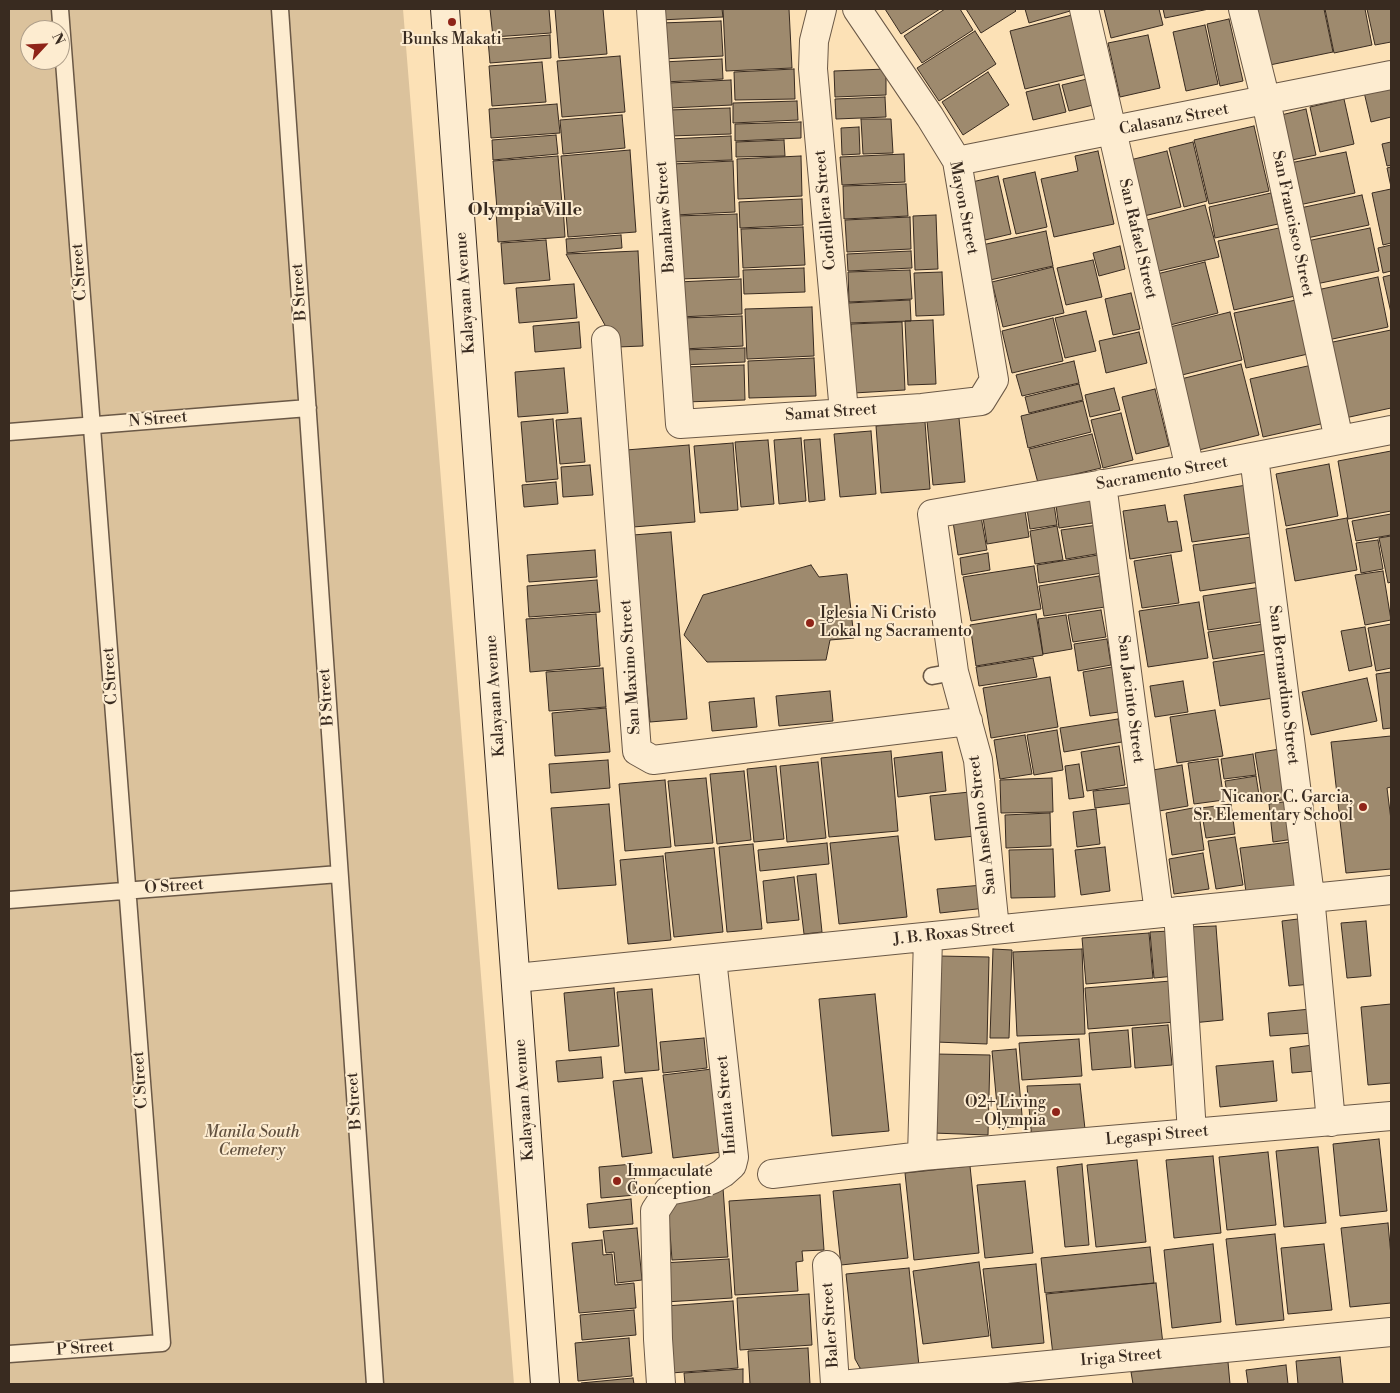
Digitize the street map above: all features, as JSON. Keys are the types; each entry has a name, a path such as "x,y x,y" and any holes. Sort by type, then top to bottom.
{"street":[{"name":"Kalayaan Avenue","path":"445,9 545,1384"},
{"name":"Banahaw Street","path":"651,9 680,424"},
{"name":"Cordillera Street","path":"822,9 814,41 813,69 844,412"},
{"name":"Mayon Street","path":"857,9 930,117 957,162 994,380 981,401"},
{"name":"San Rafael Street","path":"1084,9 1190,469"},
{"name":"San Francisco Street","path":"1243,9 1266,101 1339,440"},
{"name":"Calasanz Street","path":"957,162 1391,75"},
{"name":"San Maximo Street","path":"606,340 637,750 653,760 968,721"},
{"name":"Samat Street","path":"680,424 922,408 981,401"},
{"name":"Sacramento Street","path":"932,514 1190,469 1391,430"},
{"name":"San Bernardino Street","path":"1254,457 1310,896 1331,1122"},
{"name":"San Jacinto Street","path":"1102,484 1168,912 1192,1133"},
{"name":"San Anselmo Street","path":"932,514 943,674 968,721 978,760 995,930"},
{"name":"J. B. Roxas Street","path":"516,978 928,938 1310,896 1391,890"},
{"path":"922,1156 928,938"},
{"name":"Infanta Street","path":"661,1384 658,1339 656,1212 668,1191 713,1179 732,1165 734,1158 712,958"},
{"name":"Legaspi Street","path":"772,1174 922,1156 1391,1116"},
{"name":"Baler Street","path":"827,1265 835,1384"},
{"name":"Iriga Street","path":"850,1384 1391,1332"}],"lane":[{"name":"C Street","path":"60,9 162,1343"},
{"name":"B Street","path":"280,9 374,1384"},
{"name":"N Street","path":"9,432 308,408"},
{"name":"O Street","path":"9,900 340,874"},
{"name":"P Street","path":"9,1354 162,1343"}],"green space":[{"name":"Manila South Cemetery","path":"9,9 403,9 514,1384 9,1384"}],"building":[{"path":"490,9 549,9 551,33 493,37"},
{"path":"555,9 603,9 607,54 559,58"},
{"path":"660,9 722,9 723,17 660,20"},
{"path":"723,9 789,9 792,68 726,71"},
{"path":"885,9 940,9 901,34"},
{"path":"945,9 960,9 973,30 922,63 904,36"},
{"path":"966,9 1014,9 1016,11 981,33"},
{"path":"1025,9 1077,9 1029,23"},
{"path":"1104,9 1159,9 1163,25 1111,38"},
{"path":"1163,9 1209,9 1165,18"},
{"path":"1247,9 1324,9 1333,52 1260,67"},
{"path":"1325,9 1365,9 1372,45 1334,53"},
{"path":"1367,9 1391,9 1391,42 1375,45"},
{"path":"1072,15 1087,74 1025,89 1010,31"},
{"path":"1229,19 1243,81 1220,86 1207,24"},
{"path":"721,21 723,56 662,59 660,23"},
{"path":"1205,25 1218,84 1186,91 1173,32"},
{"path":"975,31 996,64 939,101 917,68"},
{"path":"550,35 551,58 490,63 488,40"},
{"path":"1148,35 1160,88 1120,97 1108,43"},
{"path":"620,56 625,112 562,117 557,61"},
{"path":"722,59 723,79 664,82 663,62"},
{"path":"542,62 546,102 492,106 489,66"},
{"path":"794,69 795,99 735,100 734,72"},
{"path":"886,69 886,95 835,97 834,71"},
{"path":"988,72 1009,105 963,135 942,102"},
{"path":"1091,78 1097,104 1069,111 1062,85"},
{"path":"731,80 732,105 670,108 669,83"},
{"path":"1059,84 1066,112 1033,120 1026,92"},
{"path":"1391,86 1391,117 1371,122 1364,92"},
{"path":"885,97 886,117 836,119 835,99"},
{"path":"1344,99 1354,144 1320,152 1310,107"},
{"path":"797,101 798,120 733,123 733,103"},
{"path":"557,104 560,133 491,138 489,109"},
{"path":"730,108 731,134 670,136 669,110"},
{"path":"1306,109 1316,155 1287,161 1277,116"},
{"path":"622,115 625,148 563,154 560,120"},
{"path":"861,119 891,119 893,153 863,154"},
{"path":"801,122 801,138 735,141 735,124"},
{"path":"1254,126 1269,191 1209,204 1194,140"},
{"path":"859,127 860,154 842,155 841,128"},
{"path":"556,135 558,154 493,160 492,140"},
{"path":"731,136 732,160 671,162 670,139"},
{"path":"784,140 785,156 736,157 736,142"},
{"path":"1193,142 1207,201 1184,207 1169,148"},
{"path":"1391,142 1391,165 1387,166 1382,144"},
{"path":"630,150 636,232 568,237 561,156"},
{"path":"1098,151 1114,224 1054,237 1041,179 1078,171 1075,156"},
{"path":"1167,151 1181,207 1144,216 1130,160"},
{"path":"1346,152 1355,193 1299,205 1290,163"},
{"path":"904,154 905,182 842,185 840,157"},
{"path":"558,156 562,204 497,209 493,161"},
{"path":"801,156 802,196 738,199 737,159"},
{"path":"733,161 735,212 675,215 672,164"},
{"path":"1391,167 1391,187 1387,168"},
{"path":"1035,172 1047,227 1016,234 1003,179"},
{"path":"998,176 1011,234 985,240 972,182"},
{"path":"906,184 908,216 844,219 843,186"},
{"path":"1391,189 1391,243 1383,245 1372,193"},
{"path":"1271,193 1278,224 1215,238 1209,207"},
{"path":"1362,195 1369,225 1307,238 1300,208"},
{"path":"802,199 803,225 740,228 739,202"},
{"path":"1205,205 1219,257 1155,272 1143,221"},
{"path":"563,206 565,237 498,242 496,211"},
{"path":"737,214 739,277 679,279 676,216"},
{"path":"936,215 938,269 915,270 913,216"},
{"path":"910,217 911,249 847,252 845,220"},
{"path":"803,227 805,265 743,268 741,229"},
{"path":"1279,228 1295,296 1234,310 1218,241"},
{"path":"1370,228 1379,271 1316,284 1307,241"},
{"path":"1046,231 1053,266 990,280 982,245"},
{"path":"621,235 622,248 567,253 566,239"},
{"path":"546,240 550,280 504,284 501,243"},
{"path":"1391,245 1391,271 1383,273 1378,248"},
{"path":"1120,246 1125,269 1099,276 1093,253"},
{"path":"638,251 643,346 617,347 566,254"},
{"path":"911,251 912,268 848,271 847,254"},
{"path":"1093,260 1102,297 1066,305 1057,268"},
{"path":"1205,262 1218,313 1166,326 1153,275"},
{"path":"1053,267 1064,313 1003,327 992,282"},
{"path":"804,268 805,292 744,294 743,270"},
{"path":"910,270 912,299 849,302 848,272"},
{"path":"942,272 944,315 916,316 914,273"},
{"path":"1391,275 1391,313 1383,277"},
{"path":"1378,277 1388,327 1328,340 1317,290"},
{"path":"741,279 742,314 680,317 678,282"},
{"path":"574,284 577,318 519,323 516,288"},
{"path":"1131,293 1140,329 1113,335 1105,299"},
{"path":"910,300 911,321 849,323 848,303"},
{"path":"1296,300 1308,354 1246,368 1234,313"},
{"path":"812,307 814,356 747,359 745,309"},
{"path":"1086,311 1096,351 1065,358 1055,318"},
{"path":"1230,312 1242,360 1178,376 1166,328"},
{"path":"742,316 743,346 683,349 681,318"},
{"path":"1053,318 1063,361 1012,373 1002,331"},
{"path":"933,320 936,384 908,385 905,321"},
{"path":"579,322 581,348 535,352 533,326"},
{"path":"902,322 905,390 854,393 851,324"},
{"path":"1391,330 1391,408 1345,418 1328,343"},
{"path":"1139,332 1147,363 1106,373 1099,341"},
{"path":"745,348 745,362 683,365 682,350"},
{"path":"814,358 816,396 749,398 748,361"},
{"path":"1074,361 1079,383 1022,396 1016,375"},
{"path":"1241,364 1259,435 1195,451 1177,380"},
{"path":"744,365 745,400 685,402 684,367"},
{"path":"1312,365 1325,423 1263,437 1250,379"},
{"path":"564,368 568,413 518,417 515,372"},
{"path":"1079,384 1083,400 1029,413 1025,397"},
{"path":"1114,388 1120,410 1090,417 1085,395"},
{"path":"1155,389 1169,446 1136,454 1122,397"},
{"path":"1083,401 1091,432 1028,448 1021,416"},
{"path":"1121,413 1133,460 1103,468 1091,420"},
{"path":"581,418 585,462 560,464 556,420"},
{"path":"959,418 965,482 933,485 927,421"},
{"path":"553,419 558,479 526,482 521,422"},
{"path":"925,422 930,489 881,493 876,426"},
{"path":"871,431 876,494 840,497 834,434"},
{"path":"1092,434 1101,468 1038,483 1029,449"},
{"path":"801,438 806,501 779,504 774,440"},
{"path":"820,439 825,500 809,502 804,440"},
{"path":"768,440 774,504 741,507 735,442"},
{"path":"733,443 738,510 700,513 694,446"},
{"path":"689,445 695,522 633,527 626,450"},
{"path":"1391,451 1391,511 1348,519 1338,461"},
{"path":"1329,464 1338,516 1286,526 1276,474"},
{"path":"590,465 593,495 563,497 561,467"},
{"path":"556,482 558,504 524,507 522,485"},
{"path":"1253,484 1261,532 1192,542 1184,495"},
{"path":"1096,499 1099,522 1059,528 1056,505"},
{"path":"1024,504 1029,537 987,544 982,511"},
{"path":"1054,504 1057,525 1030,529 1027,509"},
{"path":"1165,505 1168,522 1177,521 1182,551 1130,559 1123,511"},
{"path":"980,511 987,550 958,555 952,515"},
{"path":"1391,514 1391,535 1356,541 1352,521"},
{"path":"1347,518 1357,570 1295,581 1286,529"},
{"path":"1098,525 1102,553 1066,559 1061,530"},
{"path":"1057,526 1063,560 1035,564 1030,531"},
{"path":"671,532 687,719 650,722 633,535"},
{"path":"1259,536 1266,581 1200,591 1193,545"},
{"path":"1391,536 1391,582 1388,583 1379,538"},
{"path":"1378,540 1383,569 1361,573 1356,543"},
{"path":"595,550 597,577 529,582 527,555"},
{"path":"988,553 990,570 962,575 960,558"},
{"path":"1098,555 1102,573 1039,583 1037,565"},
{"path":"1171,555 1179,603 1142,608 1134,561"},
{"path":"811,565 819,577 847,574 854,638 830,640 826,660 707,662 684,635 703,595"},
{"path":"1034,566 1041,609 971,621 963,577"},
{"path":"1383,571 1391,620 1365,625 1355,575"},
{"path":"1099,576 1105,607 1044,616 1039,586"},
{"path":"597,580 600,612 529,617 527,586"},
{"path":"1268,586 1273,620 1208,630 1203,596"},
{"path":"1199,602 1208,658 1148,667 1139,611"},
{"path":"1101,610 1106,637 1073,642 1068,615"},
{"path":"596,614 600,666 530,672 526,619"},
{"path":"1036,614 1043,655 976,666 970,625"},
{"path":"1066,615 1072,649 1043,654 1038,619"},
{"path":"1271,623 1276,649 1213,659 1208,632"},
{"path":"1391,624 1391,668 1376,671 1368,628"},
{"path":"1365,627 1372,666 1349,671 1341,631"},
{"path":"1107,639 1111,665 1078,671 1074,644"},
{"path":"1273,653 1280,697 1220,706 1213,662"},
{"path":"1033,658 1037,677 979,686 976,667"},
{"path":"1112,667 1119,712 1090,716 1083,672"},
{"path":"603,668 606,707 549,711 546,672"},
{"path":"1391,672 1391,728 1383,729 1376,674"},
{"path":"1050,677 1058,727 991,738 983,688"},
{"path":"1367,678 1377,721 1311,735 1302,692"},
{"path":"1183,681 1188,712 1155,717 1150,686"},
{"path":"830,691 833,721 779,726 776,696"},
{"path":"754,698 757,727 712,731 709,702"},
{"path":"606,708 610,752 555,756 552,713"},
{"path":"1215,710 1223,756 1177,763 1170,717"},
{"path":"1118,719 1122,742 1064,752 1060,728"},
{"path":"1057,730 1063,770 1034,775 1027,735"},
{"path":"1025,735 1032,774 1000,779 994,740"},
{"name":"Nicanor C. Garcia, Sr. Elementary School","path":"1391,736 1391,787 1387,788 1391,820 1391,869 1346,873 1331,742"},
{"path":"1119,746 1125,785 1087,791 1081,752"},
{"path":"1286,748 1294,798 1263,803 1255,753"},
{"path":"891,751 898,831 829,837 821,758"},
{"path":"942,752 946,791 898,797 894,758"},
{"path":"1253,754 1256,775 1224,779 1221,759"},
{"path":"1218,759 1224,800 1194,804 1188,763"},
{"path":"608,760 610,788 551,793 549,764"},
{"path":"818,762 826,838 787,842 780,766"},
{"path":"1079,764 1084,797 1069,799 1065,766"},
{"path":"1182,765 1188,806 1159,811 1153,770"},
{"path":"776,766 784,839 754,842 747,769"},
{"path":"744,771 751,840 717,844 710,774"},
{"path":"1256,776 1259,795 1228,800 1225,781"},
{"path":"706,778 713,843 675,846 668,781"},
{"path":"1052,778 1053,812 1001,813 1000,780"},
{"path":"665,780 671,847 625,851 619,784"},
{"path":"1132,787 1134,803 1095,808 1093,791"},
{"path":"970,792 975,836 935,840 930,796"},
{"path":"1297,800 1301,838 1273,842 1269,804"},
{"path":"609,804 616,885 558,889 551,808"},
{"path":"1231,804 1235,834 1206,838 1201,808"},
{"path":"1198,807 1204,850 1172,855 1166,813"},
{"path":"1096,809 1100,844 1077,847 1073,812"},
{"path":"1050,813 1051,846 1006,848 1005,815"},
{"path":"898,836 907,917 839,924 830,843"},
{"path":"1235,837 1243,885 1216,889 1208,841"},
{"path":"1300,841 1306,884 1246,892 1240,848"},
{"path":"827,843 829,864 760,871 758,850"},
{"path":"753,844 762,929 727,932 719,847"},
{"path":"1105,847 1110,891 1081,895 1075,850"},
{"path":"714,848 723,932 674,937 665,853"},
{"path":"1053,849 1055,897 1011,898 1009,850"},
{"path":"1203,853 1209,889 1174,894 1169,859"},
{"path":"663,856 671,940 628,944 620,860"},
{"path":"816,874 822,932 804,934 797,876"},
{"path":"794,877 799,920 767,923 763,881"},
{"path":"983,885 986,908 940,913 937,889"},
{"path":"1306,918 1312,984 1289,986 1282,921"},
{"path":"1366,921 1371,976 1347,978 1341,923"},
{"path":"1216,926 1223,1020 1192,1023 1186,927"},
{"path":"1171,931 1175,976 1154,978 1150,932"},
{"path":"1149,933 1153,978 1086,984 1082,938"},
{"path":"993,949 1012,950 1009,1038 990,1038"},
{"path":"1082,949 1085,1034 1017,1036 1013,952"},
{"path":"939,956 989,957 987,1044 936,1042"},
{"path":"1171,981 1175,1022 1088,1029 1085,988"},
{"path":"614,988 619,1046 569,1051 564,993"},
{"path":"652,989 659,1070 625,1073 617,992"},
{"path":"875,994 889,1131 832,1136 819,999"},
{"path":"1391,1004 1391,1083 1368,1085 1361,1007"},
{"path":"1311,1009 1313,1033 1270,1036 1268,1013"},
{"path":"1168,1025 1172,1065 1135,1068 1132,1028"},
{"path":"1128,1030 1131,1067 1092,1070 1089,1033"},
{"path":"704,1038 707,1068 663,1073 660,1042"},
{"path":"1079,1039 1082,1076 1022,1080 1019,1043"},
{"path":"1313,1045 1315,1071 1292,1073 1290,1048"},
{"path":"1016,1049 1023,1126 999,1128 992,1051"},
{"path":"935,1054 990,1055 988,1135 933,1133"},
{"path":"601,1057 603,1078 558,1082 556,1061"},
{"path":"1273,1061 1277,1101 1220,1107 1216,1066"},
{"path":"712,1069 722,1152 673,1158 663,1075"},
{"path":"642,1078 652,1153 622,1157 613,1081"},
{"name":"O2+ Living - Olympia","path":"1080,1084 1086,1138 1032,1140 1027,1086"},
{"path":"1379,1139 1387,1211 1340,1216 1333,1144"},
{"path":"1318,1147 1326,1223 1284,1227 1276,1151"},
{"path":"1268,1152 1276,1225 1227,1230 1219,1157"},
{"path":"1213,1156 1221,1233 1174,1238 1166,1160"},
{"path":"1137,1160 1146,1242 1096,1247 1087,1165"},
{"name":"Immaculate Conception","path":"633,1164 636,1195 601,1198 599,1167"},
{"path":"1082,1164 1089,1245 1065,1247 1057,1167"},
{"path":"970,1166 979,1253 914,1260 905,1173"},
{"path":"1025,1181 1033,1253 985,1258 977,1185"},
{"path":"900,1184 908,1258 841,1265 833,1191"},
{"path":"723,1188 728,1257 672,1260 667,1192"},
{"path":"820,1195 824,1250 802,1251 803,1261 796,1262 798,1291 735,1295 729,1201"},
{"path":"631,1199 633,1224 589,1228 587,1204"},
{"path":"1388,1223 1391,1256 1391,1303 1350,1307 1341,1228"},
{"path":"637,1228 642,1280 617,1283 614,1252 606,1253 603,1231"},
{"path":"1275,1234 1284,1320 1236,1325 1226,1239"},
{"path":"602,1240 603,1255 612,1254 615,1285 634,1283 636,1308 579,1313 572,1243"},
{"path":"1213,1244 1221,1322 1172,1328 1164,1250"},
{"path":"1324,1244 1332,1310 1288,1314 1281,1248"},
{"path":"1150,1247 1154,1283 1045,1293 1041,1258"},
{"path":"729,1259 732,1298 665,1302 663,1263"},
{"path":"979,1262 989,1336 923,1344 913,1271"},
{"path":"1036,1264 1044,1343 992,1348 983,1269"},
{"path":"909,1268 919,1366 869,1372 860,1368 855,1359 846,1274"},
{"path":"1156,1283 1163,1344 1053,1355 1046,1294"},
{"path":"809,1294 812,1345 740,1350 737,1298"},
{"path":"733,1301 738,1368 671,1373 666,1306"},
{"path":"634,1310 636,1335 582,1340 580,1315"},
{"path":"629,1338 632,1376 578,1381 575,1343"},
{"path":"808,1348 810,1384 750,1384 748,1351"},
{"path":"1340,1357 1343,1384 1298,1384 1296,1361"},
{"path":"1228,1362 1230,1384 1133,1384 1131,1372"},
{"path":"1286,1365 1288,1384 1248,1384 1246,1370"},
{"path":"743,1369 743,1384 685,1384 684,1373"},
{"path":"633,1378 634,1384 581,1384 581,1383"}],"place":[{"name":"Bunks Makati","path":"452,22"},
{"name":"Iglesia Ni Cristo Lokal ng Sacramento","path":"810,623"},
{"name":"Nicanor C. Garcia, Sr. Elementary School","path":"1363,807"},
{"name":"O2+ Living - Olympia","path":"1056,1112"},
{"name":"Immaculate Conception","path":"617,1181"}],"district":[{"name":"Olympia Ville","path":"525,211"}]}
